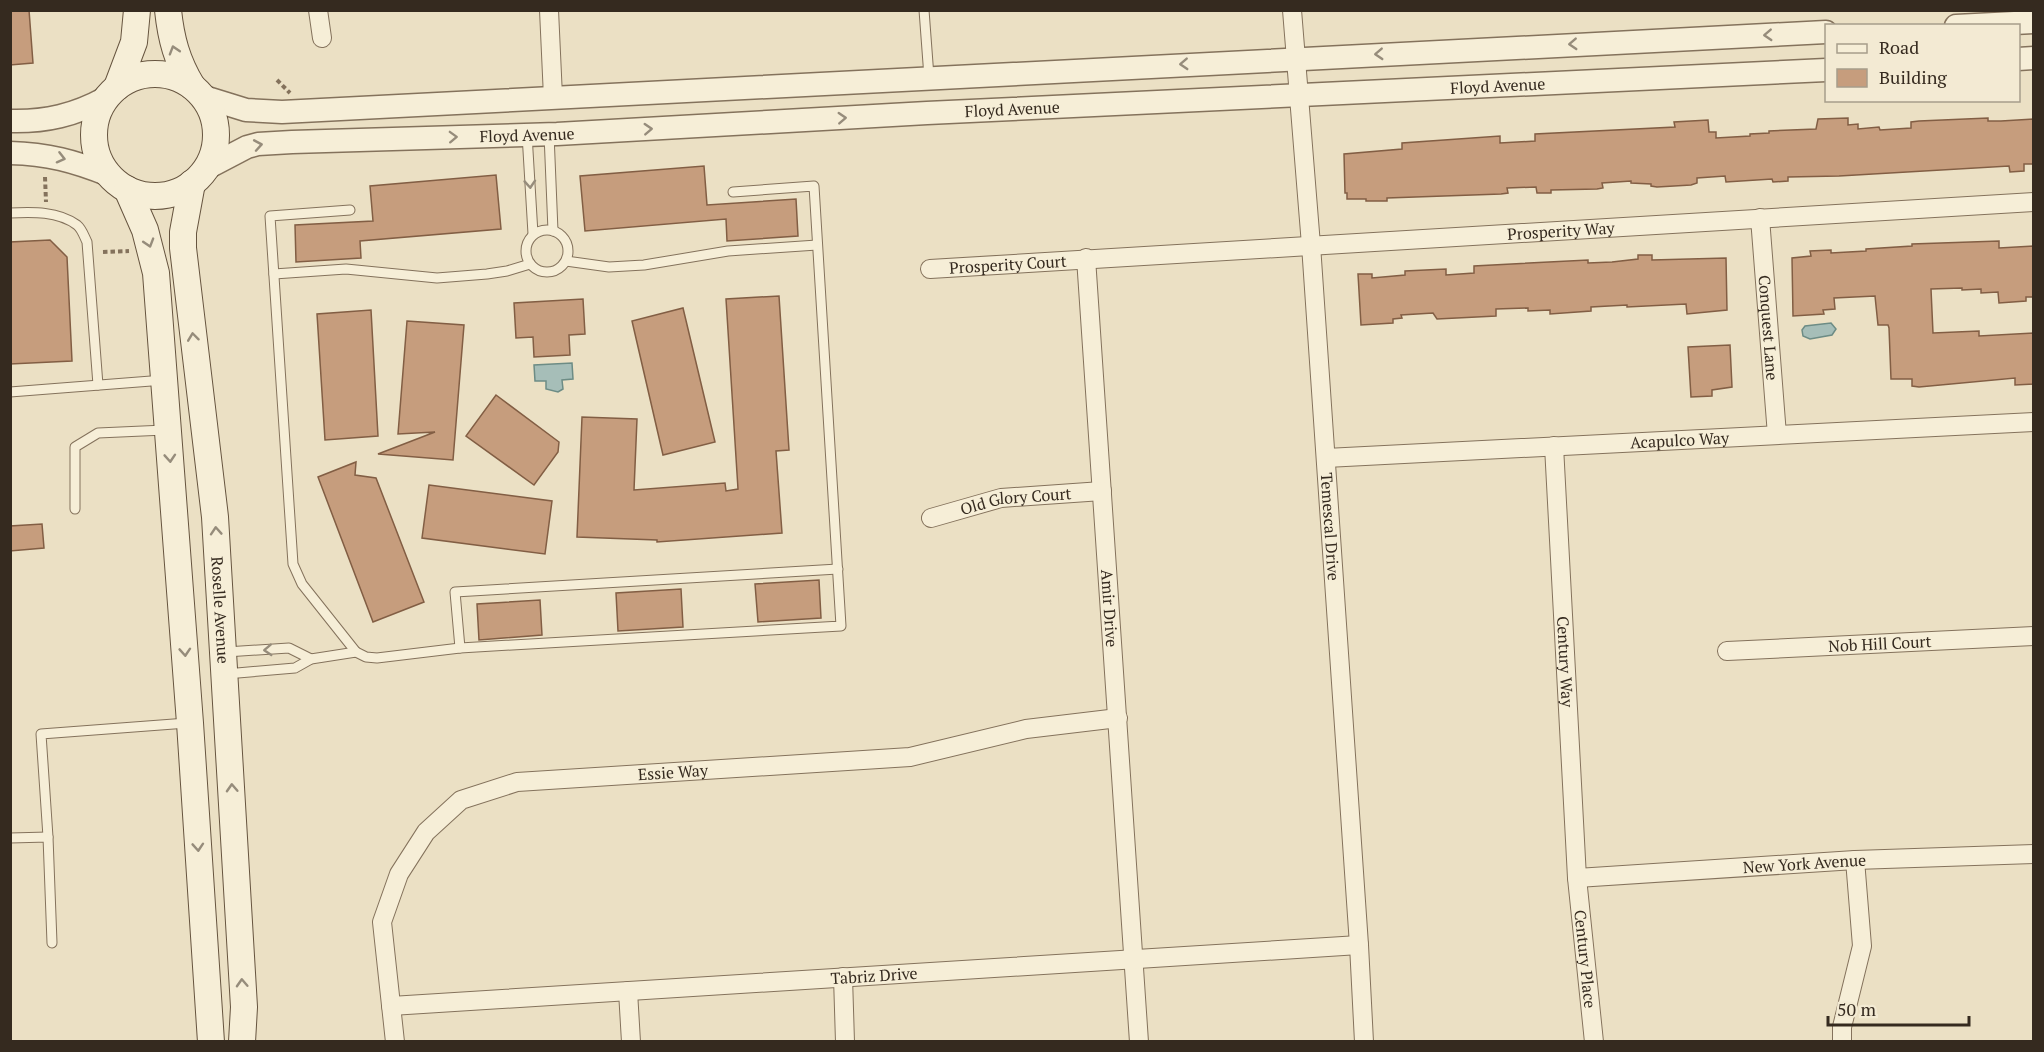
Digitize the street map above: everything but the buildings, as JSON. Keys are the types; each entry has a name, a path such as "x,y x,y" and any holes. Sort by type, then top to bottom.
{"main road":[{"path":"137,10 134,42 111,93 97,115 94,133 96,151 118,182 145,230 154,260 190,723 211,1041"},
{"path":"118,182 138,193 162,195 175,192 199,176 214,150 216,130 211,109 176,58 168,10"},
{"path":"111,93 134,78 154,74 174,77 198,91"},
{"name":"Roselle Avenue","path":"199,176 183,248 215,517 244,1006 242,1041"}],"street":[{"path":"318,10 322,38"},
{"path":"549,10 553,97"},
{"name":"Temescal Drive","path":"1292,10 1326,458 1364,1041"},
{"path":"1995,24 2034,22"},
{"path":"198,91 246,110 282,112 1825,32"},
{"name":"Floyd Avenue","path":"199,176 237,152 258,144 538,134 1825,70"},
{"path":"10,122 68,116 111,93"},
{"path":"10,153 33,153 66,159 118,182"},
{"name":"Prosperity Way","path":"1086,258 2034,202"},
{"name":"Conquest Lane","path":"1760,218 1777,435"},
{"name":"Prosperity Court","path":"930,269 1086,258"},
{"name":"Amir Drive","path":"1086,258 1139,1041"},
{"name":"Acapulco Way","path":"1326,458 2034,422"},
{"name":"Century Way","path":"1554,446 1577,878"},
{"name":"Old Glory Court","path":"931,518 1001,498 1102,491"},
{"name":"Nob Hill Court","path":"1727,651 2034,636"},
{"name":"Essie Way","path":"395,1041 382,922 399,874 426,832 462,800 517,782 910,757 1026,729 1118,718"},
{"name":"New York Avenue","path":"1577,878 1855,860 2034,854"},
{"path":"1842,1041 1842,1027 1862,946 1855,860"},
{"name":"Century Place","path":"1577,878 1594,1041"},
{"name":"Tabriz Drive","path":"391,1006 1359,945"},
{"path":"843,977 845,1041"},
{"path":"628,991 631,1041"}],"lane":[{"path":"924,10 929,78"},
{"path":"538,134 553,231"},
{"path":"533,234 553,231 564,237 568,245 568,253 561,267 545,272 537,270 526,257 528,241 533,234 538,134"},
{"path":"350,210 270,216 293,564 302,584 356,652 366,657 376,658 460,648 841,626 814,186 733,192"},
{"path":"10,213 35,212 60,217 79,226 87,242 90,265 98,385"},
{"path":"566,261 609,267 644,265 728,251 817,245"},
{"path":"274,274 346,269 437,278 507,271 530,264"},
{"path":"10,392 164,380"},
{"path":"75,509 75,447 99,433 168,430"},
{"path":"460,648 455,592 838,569"},
{"path":"225,663 289,648 310,659"},
{"path":"225,663 295,668 310,659 356,652"},
{"path":"52,942 41,734 190,723"},
{"path":"10,838 48,837"}],"path":[{"path":"45,173 46,202"},
{"path":"103,252 133,250"}],"water":[{"path":"1831,323 1836,329 1832,335 1810,339 1803,336 1802,330 1805,326"},
{"path":"572,363 573,379 562,380 563,389 558,392 546,389 546,381 535,381 534,365"}]}
